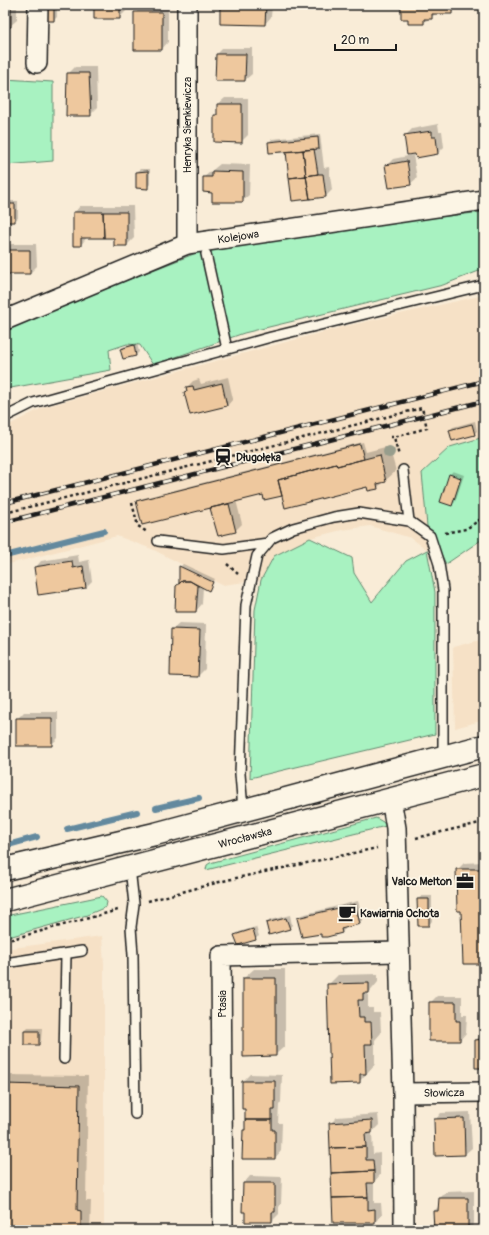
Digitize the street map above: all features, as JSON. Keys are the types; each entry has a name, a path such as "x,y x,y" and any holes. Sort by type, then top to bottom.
{"main road":[{"path":"5,869 155,834 243,809 484,746"},
{"name":"Wrocławska","path":"5,900 484,775"}],"street":[{"path":"37,63 38,5"},
{"name":"Henryka Sienkiewicza","path":"187,5 187,244"},
{"name":"Kolejowa","path":"5,320 187,244 484,200"},
{"path":"391,799 396,843 400,952 404,1093 404,1230"},
{"name":"Ptasia","path":"223,1230 221,956 400,952"},
{"name":"Słowicza","path":"404,1093 484,1092"}],"lane":[{"path":"206,254 227,349"},
{"path":"5,417 33,403 227,349 484,285"},
{"path":"403,470 409,521"},
{"path":"243,809 240,786 246,605 257,556 272,538 293,528 334,517 359,513 409,521 430,536 439,564 443,590 443,756"},
{"path":"158,541 224,549 268,543"},
{"path":"130,868 134,904 131,927 133,955 135,1114"},
{"path":"5,963 82,951"},
{"path":"64,1059 66,954"}],"path":[{"path":"5,513 422,408 427,428 390,438"},
{"path":"394,437 403,470"},
{"path":"132,503 138,526 158,541"},
{"path":"430,536 466,529 484,517"},
{"path":"208,547 251,585"},
{"path":"5,941 91,918 134,904 227,880 484,822"}],"shaded area":[{"path":"484,295 484,437 450,447 422,473 429,551 411,538 370,526 342,530 310,538 274,556 261,580 222,585 152,549 117,536 5,565 5,427 44,407 342,327"},
{"path":"484,639 484,720 455,728 453,647"},
{"path":"102,936 104,964 104,1230 5,1230 5,949"}],"green space":[{"path":"5,79 53,82 53,161 5,165"},
{"path":"484,212 484,269 443,285 244,333 153,365 140,345 127,344 109,350 111,370 5,389 5,328 209,248 365,225"},
{"path":"484,437 484,538 446,564 427,526 422,473 450,447"},
{"path":"310,538 352,558 354,573 372,602 406,561 427,550 435,592 435,734 250,778 255,610 261,580 274,556"},
{"path":"376,818 383,822 386,826 206,870 207,865 210,863"},
{"path":"102,896 107,902 106,907 87,915 5,938 5,916"}],"building":[{"path":"5,5 11,5 11,27 5,27"},
{"path":"50,5 54,5 54,21 47,21 47,8"},
{"path":"94,5 120,5 120,19 94,19"},
{"path":"220,5 266,5 265,25 220,24"},
{"path":"401,5 452,5 452,14 432,14 432,19 424,19 424,24 408,24 408,19 401,19"},
{"path":"134,12 162,12 162,50 134,50"},
{"path":"216,54 246,54 245,81 215,81"},
{"path":"67,73 89,73 91,116 66,116"},
{"path":"217,104 242,104 242,143 214,142 214,115 217,115"},
{"path":"432,131 432,137 436,137 438,154 416,158 415,154 407,155 404,135"},
{"path":"318,137 319,149 269,153 268,142"},
{"path":"314,149 318,174 306,176 303,150"},
{"path":"303,150 306,176 289,178 286,152"},
{"path":"407,161 411,185 389,188 385,165"},
{"path":"148,171 148,189 136,188 136,172"},
{"path":"212,171 243,172 243,202 212,202 212,193 203,192 203,177 212,177"},
{"path":"323,174 326,197 310,199 306,176"},
{"path":"306,176 310,199 292,201 289,178"},
{"path":"5,204 15,204 15,222 5,222"},
{"path":"73,212 103,212 104,238 81,238 81,246 73,246"},
{"path":"103,212 127,212 127,246 114,246 114,238 104,238"},
{"path":"5,250 30,250 30,274 5,274"},
{"path":"134,345 136,356 123,359 120,349"},
{"path":"222,383 227,406 190,415 184,392 187,391 186,387 193,386 194,390"},
{"path":"472,424 475,435 452,441 449,430"},
{"path":"360,444 364,459 337,466 336,464 278,480 282,496 264,500 263,495 142,525 136,501"},
{"path":"380,455 386,482 377,484 378,489 368,491 367,487 285,508 278,480 336,464 337,466"},
{"path":"449,474 461,478 452,506 440,502"},
{"path":"229,504 236,532 218,536 210,508"},
{"path":"72,561 73,568 83,566 86,588 38,595 34,567"},
{"path":"179,566 213,582 209,591 190,581 182,581 179,584"},
{"path":"484,576 484,601 478,578"},
{"path":"182,581 190,581 198,586 196,612 175,612 176,586"},
{"path":"171,629 200,630 198,677 170,676"},
{"path":"16,718 52,718 52,746 16,746"},
{"path":"456,869 484,869 484,964 463,964 461,911 457,911"},
{"path":"417,899 429,899 429,926 418,926"},
{"path":"355,904 360,924 341,929 342,933 327,937 321,937 321,934 302,937 297,918"},
{"path":"286,918 290,929 269,935 266,923"},
{"path":"253,929 256,940 238,945 234,935"},
{"path":"243,978 276,978 276,1056 243,1057"},
{"path":"369,983 369,993 363,993 363,1000 358,1000 359,1017 364,1017 364,1022 371,1022 372,1044 365,1044 366,1074 360,1074 360,1083 330,1084 327,984"},
{"path":"429,1002 456,1002 456,1021 460,1021 460,1041 429,1041"},
{"path":"24,1031 39,1031 39,1045 24,1045"},
{"path":"484,1039 484,1068 475,1068 475,1040"},
{"path":"242,1081 275,1081 275,1110 272,1110 272,1120 245,1120 245,1109 242,1109"},
{"path":"5,1084 79,1086 77,1210 81,1211 81,1230 5,1230"},
{"path":"464,1118 465,1155 435,1156 434,1119"},
{"path":"245,1120 272,1120 272,1130 275,1130 275,1159 242,1159 243,1130 245,1130"},
{"path":"372,1120 372,1133 365,1134 366,1147 330,1148 329,1123"},
{"path":"366,1147 366,1160 373,1160 374,1171 331,1173 330,1148"},
{"path":"374,1171 374,1183 367,1183 368,1197 332,1198 331,1173"},
{"path":"243,1183 275,1183 275,1212 272,1212 272,1222 245,1222 245,1212 242,1212"},
{"path":"368,1197 368,1210 375,1209 375,1223 333,1223 332,1198"},
{"path":"439,1198 468,1198 468,1230 434,1230 433,1211 438,1211"}],"waterway":[{"path":"5,556 104,531"},
{"path":"156,808 199,798"},
{"path":"67,829 137,812"},
{"path":"8,845 37,837"}],"railway":[{"path":"5,503 484,381"},
{"path":"5,522 484,401"}],"place":[{"name":"Długołęka","path":"223,457"},
{"name":"Valco Melton","path":"465,881"},
{"name":"Kawiarnia Ochota","path":"347,913"}]}
